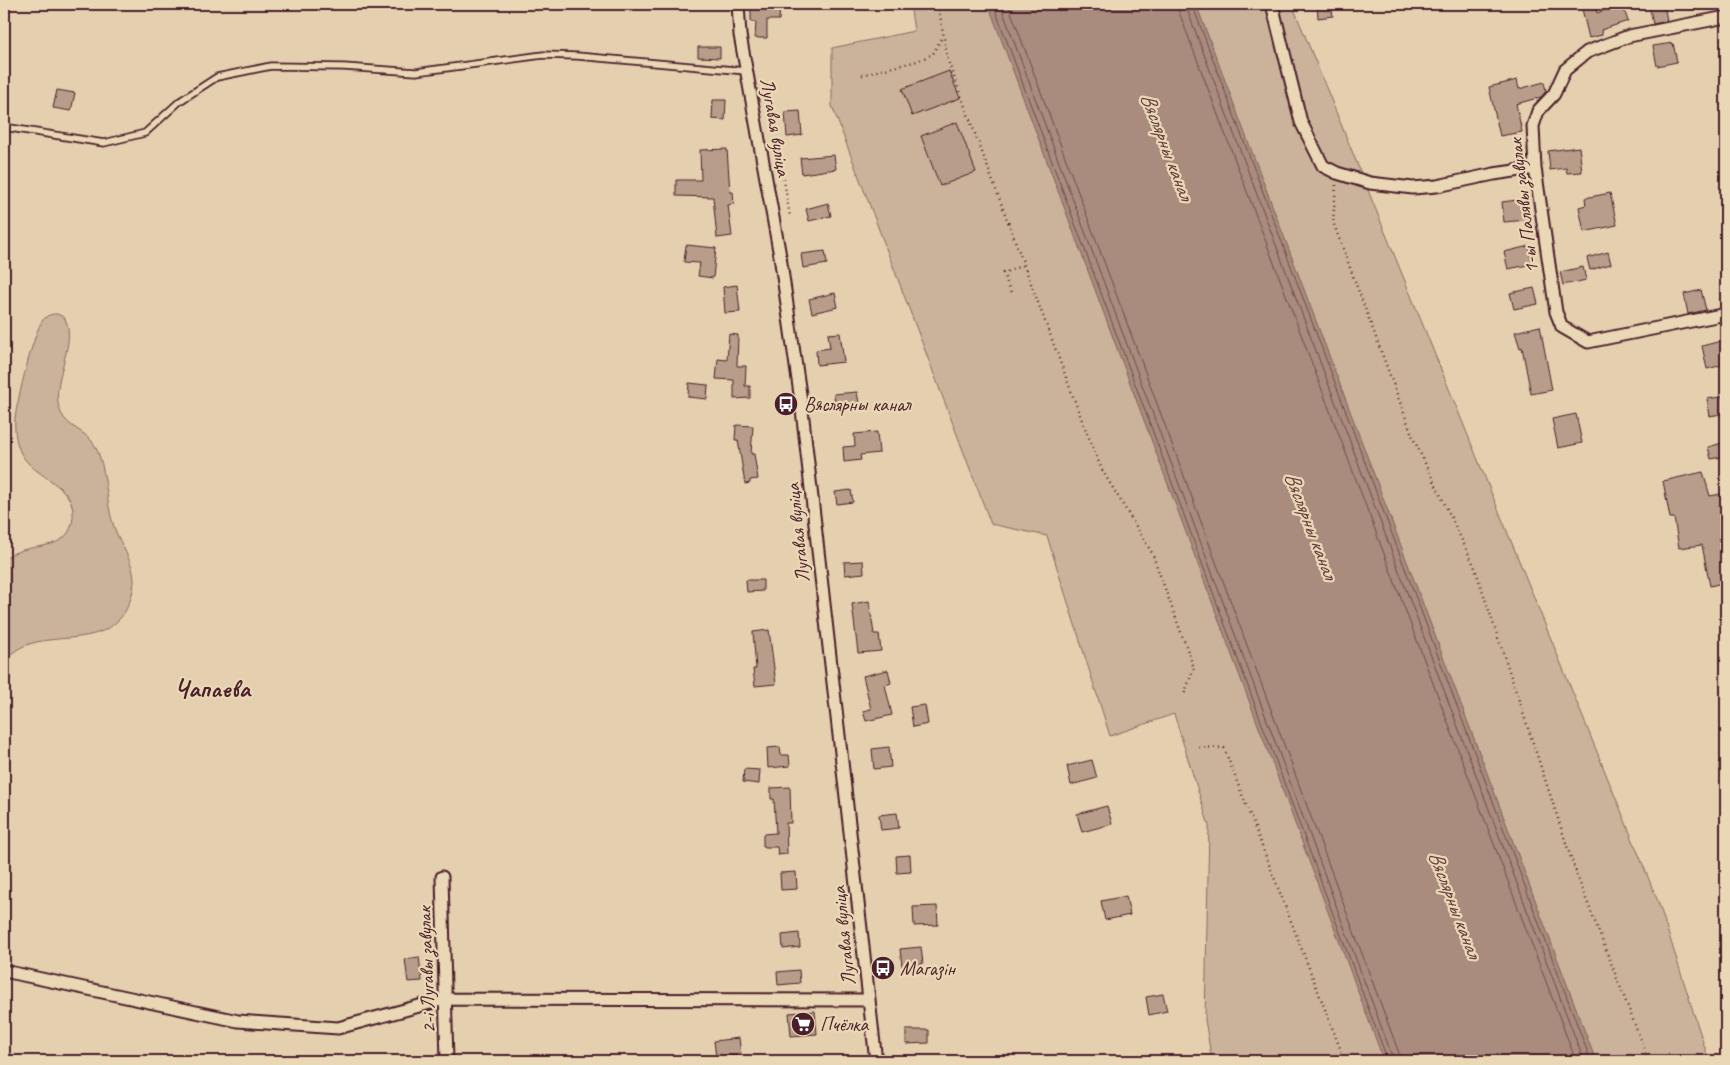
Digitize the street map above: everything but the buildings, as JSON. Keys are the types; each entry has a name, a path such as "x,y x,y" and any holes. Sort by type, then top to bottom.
{"street":[{"name":"Лугавая вуліца","path":"738,4 746,71 780,256 801,402 876,1061"},
{"path":"1272,4 1302,122 1323,166 1337,173 1370,182 1413,188 1437,186 1494,174 1535,168"},
{"name":"1-ы Палявы завулак","path":"1726,17 1629,36 1587,52 1565,70 1554,94 1538,111 1533,126 1535,168 1556,312 1562,327 1588,342 1726,314"},
{"name":"2-і Лугавы завулак","path":"442,877 447,1061"},
{"path":"4,971 238,1021 338,1028 446,999 869,1000"}],"lane":[{"path":"4,127 104,143 145,133 180,101 216,77 271,66 344,67 416,72 543,55 576,56 746,71"}],"path":[{"path":"938,4 942,36 948,61 1102,470 1152,553 1194,668 1184,695"},
{"path":"862,75 917,61 933,54 942,36"},
{"path":"1337,173 1333,222 1414,440 1474,565 1576,873 1649,1061"},
{"path":"783,174 790,218"},
{"path":"1010,292 1003,273 1024,265"},
{"path":"1199,747 1224,748 1345,1061"}],"shaded area":[{"path":"910,4 1292,4 1659,904 1709,1061 1212,1061 1205,1020 1209,826 1174,714 1110,736 1047,536 991,524 832,106 832,48 914,31"},
{"path":"57,314 64,317 68,327 68,339 58,389 58,402 61,413 68,423 90,439 98,453 104,473 111,517 133,573 133,589 125,612 110,627 95,634 46,640 30,644 16,650 4,662 4,560 10,555 25,549 60,541 71,528 73,517 72,506 62,489 36,470 22,455 15,432 15,418 19,397 35,337 39,326 45,318 49,315"}],"water":[{"path":"988,4 1196,4 1596,1061 1384,1061"}],"place":[{"name":"Вяслярны канал","path":"786,404"},
{"name":"Магазін","path":"883,968"},
{"name":"Пчёлка","path":"803,1024"}],"district":[{"name":"Чапаева","path":"212,688"}]}
